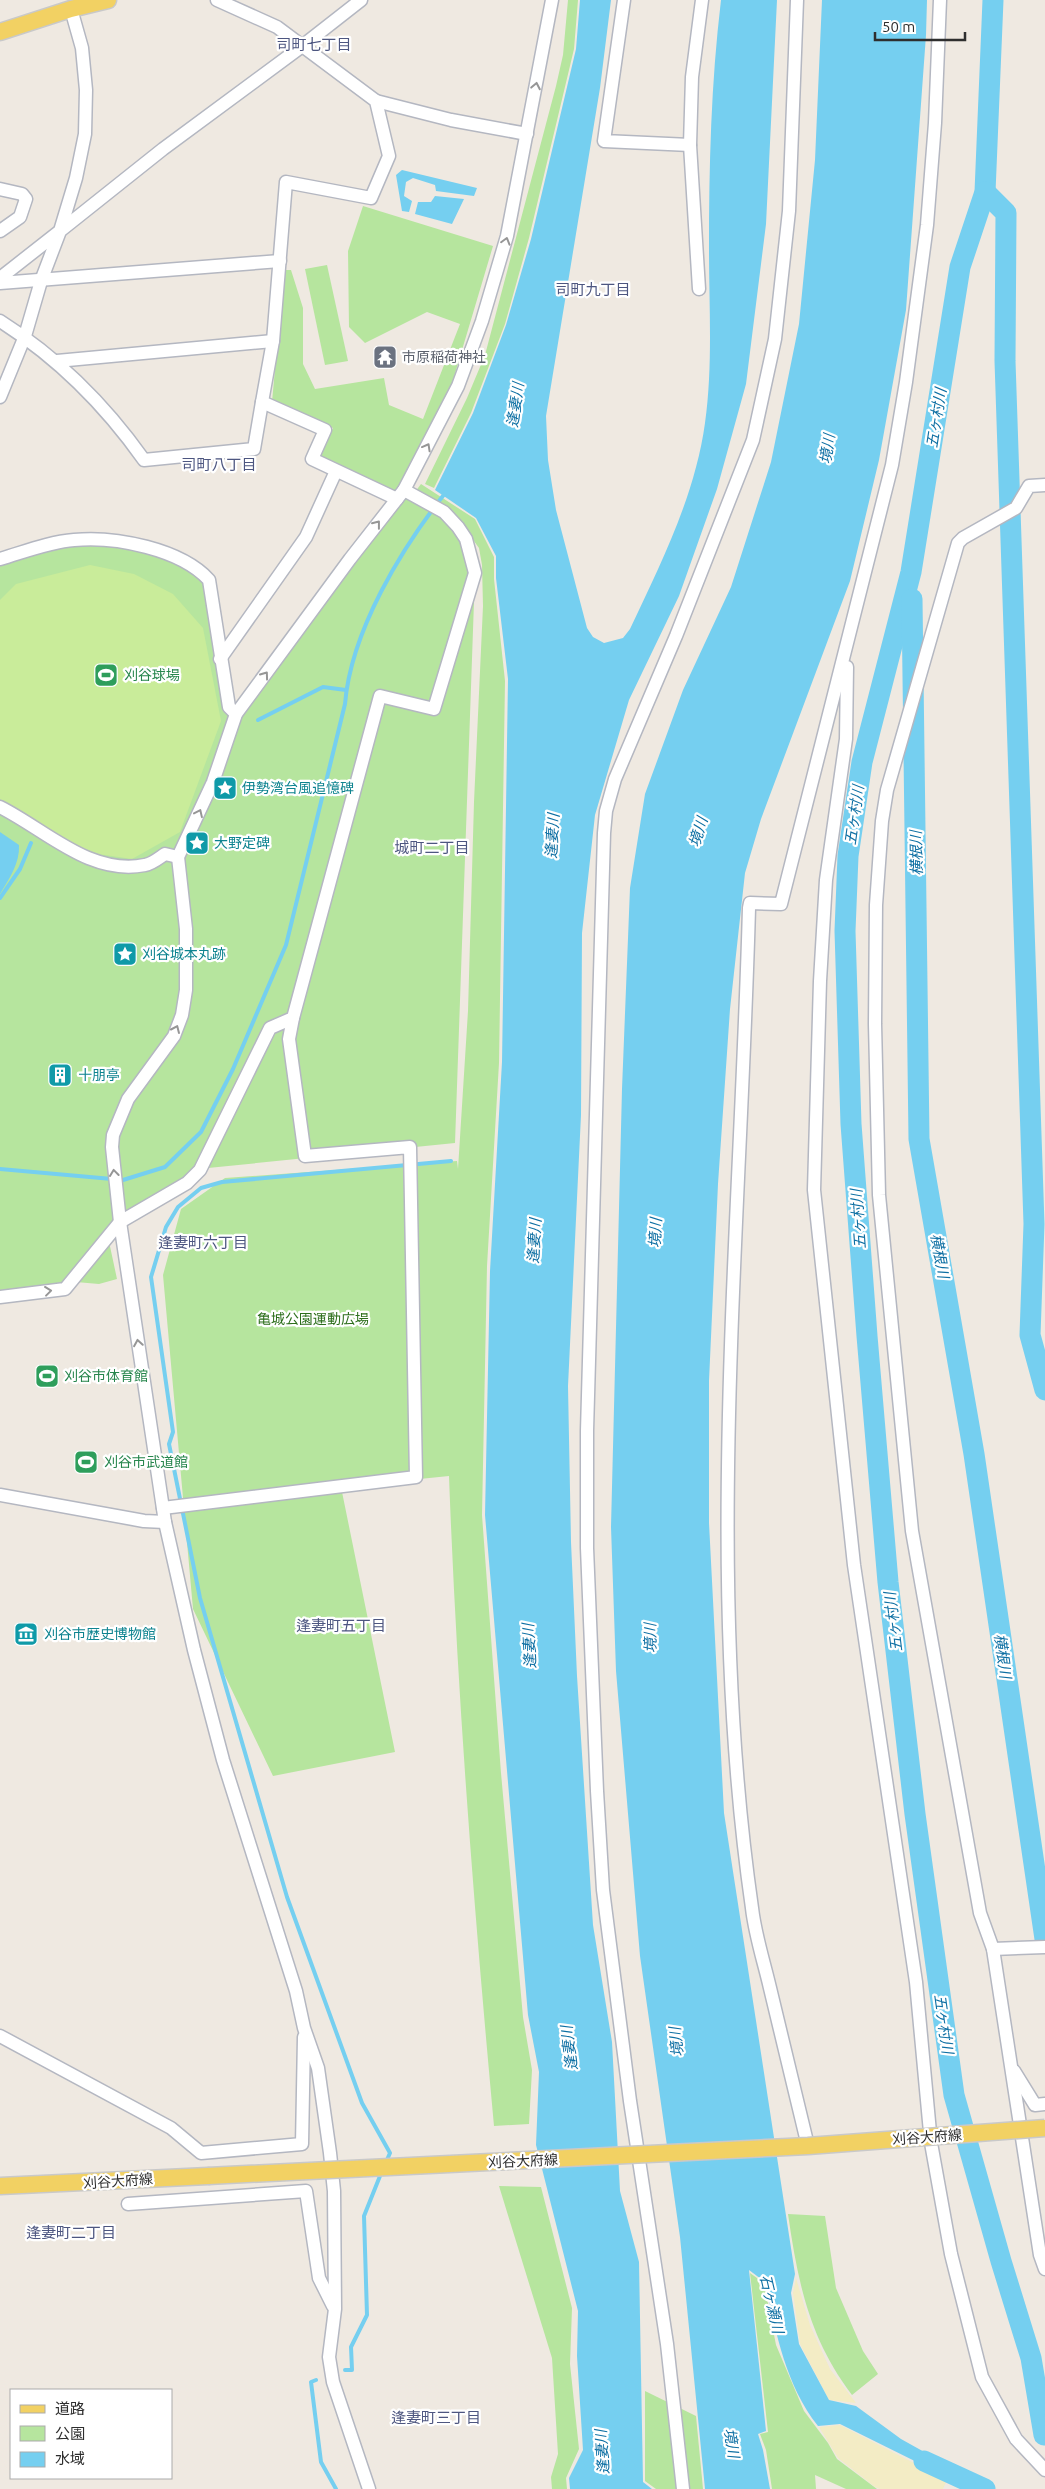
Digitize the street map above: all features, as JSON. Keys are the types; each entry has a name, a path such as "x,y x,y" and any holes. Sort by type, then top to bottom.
{"main road":[{"path":"0,32 69,5 108,0"},
{"name":"刈谷大府線","path":"0,2186 808,2146 1045,2128"}],"street":[{"path":"217,0 277,27 301,47 324,61 376,101 451,120 527,134"},
{"path":"0,278 163,149 361,0"},
{"path":"370,2489 333,2382 329,2357 334,2308 334,2191 318,2068 304,2028 296,1991 223,1760 194,1650 165,1522 120,1222 113,1161 113,1136 128,1099 174,1036 182,1015 186,990 186,929 178,857 213,782 236,714 400,494 458,386 482,321 507,236 552,0"},
{"path":"624,0 604,141 690,145"},
{"path":"699,289 690,145 692,77 702,0"},
{"path":"683,2489 667,2344 630,2101 603,1890 596,1781 587,1548 587,1431 604,834 606,811 615,779 676,636 753,440 775,339 789,211 797,0"},
{"path":"808,2146 752,1911 732,1714 727,1477 735,1196 749,908 750,903 781,904 892,466 908,372 927,225 935,123 940,0"},
{"path":"0,397 25,336 41,281 60,230 76,178 85,134 86,90 82,56 69,5"},
{"path":"0,321 25,336 57,361 116,423 144,460 254,449 273,341 286,182 371,198 389,156 376,101"},
{"path":"0,189 22,194 26,199 20,217 0,231"},
{"path":"0,283 280,261"},
{"path":"57,361 273,341"},
{"path":"163,1508 416,1477 410,1147 305,1156 289,1039 293,1018 380,696 434,709 475,573 466,539 444,512 336,471 312,458 325,430 262,402"},
{"path":"220,659 306,537 336,471"},
{"path":"1045,485 1029,486 1016,508 963,538 958,543 887,790 882,821 876,905 875,1024 879,1195 912,1531 980,1913 993,1949 1040,2255 1045,2269"},
{"path":"0,559 73,540 123,541 197,568 209,580 229,707 236,714"},
{"path":"847,648 846,740 826,880 820,981 814,1190 854,1565 916,1982 930,2142 951,2254 982,2377 1016,2439 1045,2470"},
{"path":"0,807 80,856 103,864 147,865 165,854 178,857"},
{"path":"0,1297 65,1289 120,1222 187,1183 200,1170 270,1028 293,1018"},
{"path":"0,1495 144,1521 165,1522"},
{"path":"993,1949 1045,1947"},
{"path":"0,2036 171,2128 201,2154 302,2144 304,2028"},
{"path":"1011,2066 1035,2105 1045,2104"},
{"path":"128,2204 306,2192 319,2278 334,2308"}],"green space":[{"path":"568,0 578,0 574,49 529,238 505,324 471,413 434,488 425,484 467,398 485,355 556,86 563,55"},
{"path":"363,206 493,246 451,387 396,492 319,457 333,428 272,402 284,270 291,270 303,308 303,364 315,389 384,378 389,405 423,419 460,324 427,312 365,343 349,327 348,251"},
{"path":"327,265 348,361 325,365 305,269"},
{"name":"亀城公園運動広場","path":"421,484 475,519 494,557 494,579 505,681 499,1063 487,1266 482,1515 501,1773 523,2017 532,2070 529,2124 494,2126 467,1801 449,1476 341,1487 395,1752 273,1776 193,1609 163,1275 181,1209 225,1178 457,1161 458,1169 468,1011 474,802 483,606 482,565 479,548 455,515 415,492"},
{"path":"404,490 451,519 475,573 455,1143 208,1168 108,1237 117,1279 99,1284 76,1282 65,1289 0,1297 0,560 73,540 170,556 209,580 236,714"},
{"name":"刈谷球場","path":"90,565 134,574 173,594 203,628 221,721 180,832 132,859 78,851 0,799 0,600 16,584"},
{"path":"499,2186 541,2187 572,2308 570,2364 579,2449 566,2478 567,2489 552,2489 551,2477 558,2454 552,2358"},
{"path":"788,2214 825,2216 836,2288 863,2351 878,2374 852,2395 837,2374 815,2331 801,2287"},
{"path":"750,2273 764,2283 776,2345 804,2411 828,2443 837,2459 877,2489 846,2489 815,2475 816,2489 772,2489 766,2450 760,2434 768,2432"},
{"path":"645,2391 696,2416 703,2489 656,2489 645,2481"}],"sand":[{"path":"796,2278 810,2325 830,2369 856,2403 829,2400 800,2344 793,2293"},
{"path":"840,2425 947,2480 943,2489 880,2489 875,2487 838,2458 819,2427"}],"water":[{"name":"逢妻川","path":"580,0 611,0 600,88 546,416 548,460 556,510 587,628 593,637 604,643 623,638 630,629 653,579 685,503 700,450 705,423 709,380 710,336 710,156 715,62 721,0 777,0 766,224 746,384 717,489 679,596 629,700 595,815 582,933 581,1115 568,1386 571,1542 577,1676 593,1925 612,2042 620,2191 639,2262 643,2482 652,2489 570,2489 569,2478 583,2450 577,2356 578,2311 536,2145 539,2072 528,2015 485,1515 490,1271 502,1062 508,679 496,578 496,556 476,518 435,490 473,413 506,325 531,239 576,49"},
{"name":"境川","path":"822,0 927,0 926,35 906,310 879,460 850,581 761,819 745,873 730,1009 718,1184 709,1381 709,1523 724,1813 795,2274 791,2293 799,2344 829,2400 856,2406 901,2439 953,2468 949,2478 840,2424 818,2426 797,2393 783,2357 765,2282 749,2270 766,2431 758,2434 770,2489 705,2489 680,2237 640,1956 616,1671 611,1527 622,1089 630,888 645,794 683,690 731,587 771,462 799,324 815,160"},
{"path":"402,170 477,188 474,196 436,191 435,185 413,178 406,182 404,196 412,201 409,212 402,211 396,175"},
{"path":"435,196 464,199 452,224 415,214 418,202 431,202"},
{"path":"0,832 19,845 19,852 16,864 0,894"}],"waterway":[{"name":"五ヶ村川","path":"993,0 985,192 960,267 911,572 862,762 848,856 845,931 851,1124 867,1336 888,1582 915,1814 954,2095 1001,2261 1031,2358 1044,2435"},
{"path":"985,192 1006,213 1005,361 1034,1224 1030,1335 1045,1390"},
{"path":"123,1180 165,1167 201,1132 233,1069 286,945 357,648 381,592 396,565 429,514 446,492"},
{"name":"横根川","path":"912,599 919,1139 974,1454 1045,1939"},
{"path":"258,720 323,687 346,690"},
{"path":"0,898 20,869 31,843"},
{"path":"386,2162 390,2153 362,2103 287,1897 200,1598 169,1444 173,1432 151,1277 166,1227 178,1207 201,1188 222,1182 451,1161"},
{"path":"0,1169 112,1179"},
{"path":"345,2370 352,2370 351,2347 367,2315 364,2216 382,2171"},
{"path":"316,2380 311,2382 321,2462 336,2489"},
{"name":"石ヶ瀬川","path":"924,2461 985,2489"}],"place":[{"name":"市原稲荷神社","path":"385,357"},
{"name":"刈谷球場","path":"106,675"},
{"name":"伊勢湾台風追憶碑","path":"225,788"},
{"name":"大野定碑","path":"197,843"},
{"name":"刈谷城本丸跡","path":"125,954"},
{"name":"十朋亭","path":"60,1075"},
{"name":"刈谷市体育館","path":"47,1376"},
{"name":"刈谷市武道館","path":"86,1462"},
{"name":"刈谷市歴史博物館","path":"26,1634"}],"district":[{"name":"司町七丁目","path":"314,44"},
{"name":"司町九丁目","path":"593,289"},
{"name":"司町八丁目","path":"219,464"},
{"name":"城町二丁目","path":"432,847"},
{"name":"逢妻町六丁目","path":"203,1242"},
{"name":"逢妻町五丁目","path":"341,1625"},
{"name":"逢妻町二丁目","path":"71,2232"},
{"name":"逢妻町三丁目","path":"436,2417"}]}
